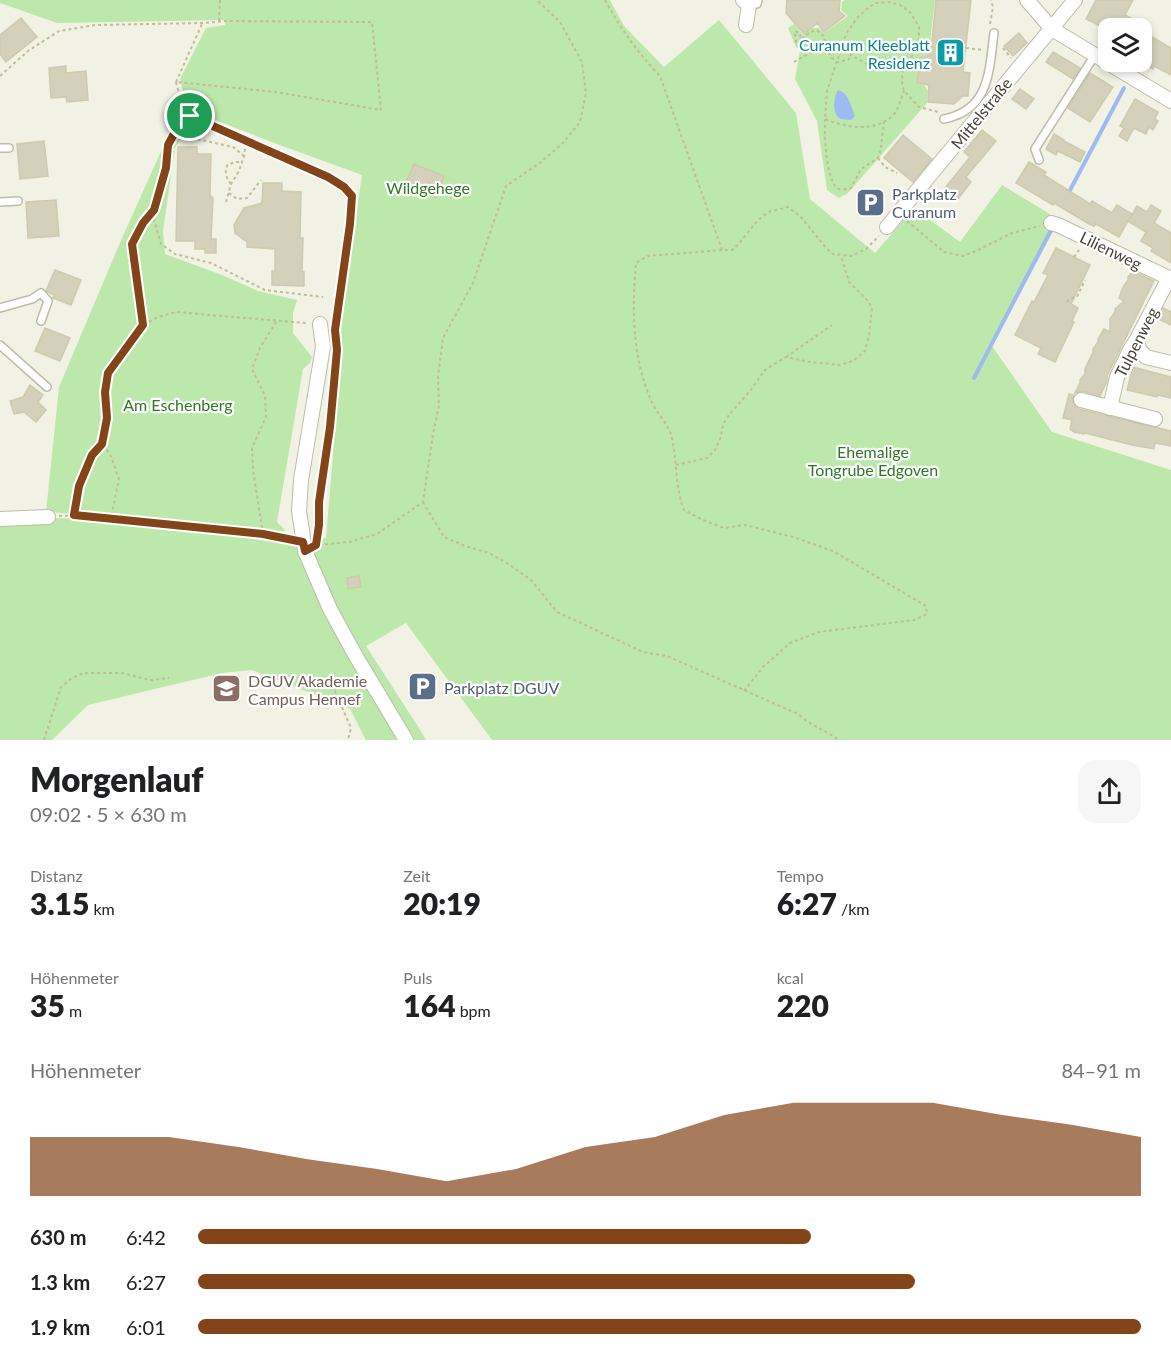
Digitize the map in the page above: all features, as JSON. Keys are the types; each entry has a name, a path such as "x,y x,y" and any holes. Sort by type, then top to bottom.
{"street":[{"path":"1027,0 1052,29 1171,100"},
{"name":"Mittelstraße","path":"887,227 1075,0"},
{"path":"746,25 748,5 753,1"},
{"name":"Lilienweg","path":"1055,224 1170,278"},
{"name":"Tulpenweg","path":"1110,408 1117,377 1170,278"},
{"path":"320,324 323,347 301,480 299,511 303,542 330,609 406,740"},
{"path":"1137,339 1139,349 1146,357 1171,363"},
{"path":"1081,400 1155,419"},
{"path":"0,519 48,517"}],"lane":[{"path":"944,116 958,117 978,100 988,80 994,33"},
{"path":"1039,160 1035,149 1095,55"},
{"path":"0,148 9,148"},
{"path":"0,202 18,201"},
{"path":"0,308 32,299 41,293 48,301 41,321"},
{"path":"0,345 47,387"}],"path":[{"path":"219,22 220,0"},
{"path":"537,0 560,22 582,62 586,93 580,122 563,143 541,162 506,186 473,283 443,338 438,377 439,406 423,502 444,537 489,553 507,563 531,580 557,612 643,651 667,656 798,714 840,740"},
{"path":"605,0 641,56 660,76 722,249"},
{"path":"990,25 993,7 991,0"},
{"path":"794,62 826,46 837,47 842,44 858,17 869,7 882,1 900,5 910,12 919,27 916,51 903,67 894,69 880,69 842,52 837,49 837,47 830,42 824,43 810,44 803,41 810,32 817,30 825,39 824,43"},
{"path":"0,76 28,51 59,31 95,25 372,22 381,110 276,92 176,82"},
{"path":"202,23 176,82 183,109 190,116 328,177 344,187 352,196 335,330"},
{"path":"842,44 845,47 827,91 825,119 828,164 836,187 842,190 850,188 861,170 878,158 884,122"},
{"path":"826,46 832,58 837,62 848,60 852,56"},
{"path":"966,48 1002,47 1019,67"},
{"path":"825,119 852,127 884,122 898,107 904,91 903,67"},
{"path":"904,91 919,107 944,116"},
{"path":"143,325 132,244 143,223 154,210 166,168 168,145 174,134 190,116"},
{"path":"174,134 232,147 244,156"},
{"path":"226,202 231,184 244,156 246,141"},
{"path":"878,158 885,167 897,173"},
{"path":"231,184 225,169 228,164 241,162"},
{"path":"229,193 237,199 247,198 261,180"},
{"path":"744,691 762,667 790,643 819,632 914,620 927,614 926,606 833,551 793,537 745,525 724,528 684,510 680,498 672,436 650,400 638,360 633,322 636,263 648,256 732,250 739,245 756,222 770,212 788,207 801,217 827,249 841,256 851,256 866,249 887,227"},
{"path":"152,213 161,244 175,254 211,263 266,290 324,297"},
{"path":"898,213 944,252 963,256 1012,233 1055,224"},
{"path":"786,357 840,365 853,361 865,351 872,308 849,282 841,256"},
{"path":"1067,302 1077,297 1085,280"},
{"path":"74,515 79,486 92,455 102,444 107,418 105,392 108,373 143,325 176,312 320,324"},
{"path":"263,534 252,448 266,417 265,396 252,369 260,348 276,321"},
{"path":"675,465 707,458 715,450 721,437 723,424 765,370 832,325"},
{"path":"337,350 316,545 349,542 377,534 423,502"},
{"path":"102,444 110,454 119,479 111,518"},
{"path":"48,517 74,515 111,518 263,534 303,542"},
{"path":"44,740 62,687 72,678 84,672 122,673 150,680 169,678"},
{"path":"330,688 334,688 351,728 348,740"}],"green space":[{"path":"0,0 610,0 624,26 664,67 719,20 796,113 810,199 875,253 914,208 960,242 1002,185 1050,214 1055,228 992,346 1052,432 1171,470 1171,740 492,740 406,623 366,646 426,740 366,740 350,709 252,670 222,673 88,705 52,740 0,740 0,525 45,518 112,519 252,531 153,519 46,512 59,387 172,127 186,133 175,147 163,231 165,254 258,291 297,300 293,313 293,333 312,357 310,363 303,369 277,522 285,530 282,534 326,538 342,348 338,335 362,175 187,109 180,79 206,28 225,25 225,20 57,23 0,3"},
{"path":"845,0 935,0 929,52 924,56 919,56 917,83 924,85 928,91 927,103 848,193 839,198 827,190 817,121 795,79 800,50 796,47 788,28 794,24 803,35 812,28 819,28 824,33 848,16 841,10 842,2"}],"water":[{"path":"838,90 845,94 849,101 855,116 851,120 841,119 836,113 835,97"}],"building":[{"name":"Curanum Kleeblatt Residenz","path":"787,0 840,0 839,11 845,16 824,32 817,23 804,34 786,13"},
{"name":"Curanum Kleeblatt Residenz","path":"936,0 971,0 963,72 970,73 968,96 963,96 954,104 928,102 929,85 917,83 920,57 931,52"},
{"path":"1096,0 1133,0 1125,15 1131,18 1098,18 1098,25 1086,19"},
{"path":"21,18 37,37 6,62 0,54 0,35"},
{"path":"1019,33 1027,43 1013,56 1004,46"},
{"path":"1152,37 1171,48 1171,75 1154,66 1153,69"},
{"path":"1053,52 1080,68 1073,79 1046,62"},
{"path":"66,66 66,73 86,71 88,100 67,102 66,97 51,98 49,68"},
{"path":"1090,73 1113,87 1090,122 1068,108"},
{"path":"1020,89 1034,99 1026,109 1012,99"},
{"path":"1135,99 1158,112 1155,119 1158,121 1153,130 1149,127 1146,134 1134,128 1127,141 1119,136 1124,128 1120,126"},
{"path":"982,130 996,141 966,177 971,182 958,199 945,188 970,157 964,152"},
{"path":"1054,134 1085,152 1080,162 1058,151 1056,155 1046,149"},
{"path":"903,135 932,159 913,182 884,158"},
{"path":"44,141 48,176 20,179 17,144"},
{"path":"178,147 197,147 197,154 211,154 210,195 213,198 211,239 216,239 216,253 205,253 205,249 195,249 195,241 176,241"},
{"path":"1029,162 1046,172 1044,175 1090,204 1092,201 1112,213 1117,205 1132,214 1129,220 1137,206 1147,212 1151,205 1161,211 1154,223 1171,233 1171,263 1151,251 1153,248 1141,241 1146,232 1128,221 1119,237 1096,224 1094,226 1089,224 1016,183"},
{"path":"414,164 444,176 436,198 405,185"},
{"path":"263,183 282,183 282,191 301,192 300,238 303,238 304,286 272,285 272,271 275,271 275,249 247,247 247,242 235,233 234,225 244,208 262,203"},
{"path":"56,200 59,236 28,238 26,202"},
{"path":"1056,248 1090,265 1071,304 1078,308 1072,321 1074,322 1055,362 1038,354 1041,348 1015,335 1048,275 1043,273"},
{"path":"55,270 81,280 71,305 53,298 54,295 46,291"},
{"path":"1133,271 1154,281 1107,376 1100,396 1083,391 1075,393 1098,339 1104,329 1110,332 1110,319 1115,309 1124,301 1119,298"},
{"path":"1163,308 1171,312 1171,325 1158,319"},
{"path":"45,328 70,338 60,361 35,351"},
{"path":"1133,367 1171,377 1171,398 1127,390"},
{"path":"30,385 43,395 38,402 46,410 36,422 24,412 14,414 10,401 23,397"},
{"path":"1069,394 1074,395 1073,403 1079,409 1171,431 1171,446 1155,443 1154,449 1074,432 1070,429 1072,420 1063,418"},
{"path":"359,576 361,587 348,589 347,578"}],"waterway":[{"path":"1068,194 1124,88"},
{"path":"974,378 1050,232"}],"place":[{"name":"Curanum Kleeblatt Residenz","path":"951,53"},
{"name":"Parkplatz Curanum","path":"871,202"},
{"name":"Parkplatz DGUV","path":"423,687"},
{"name":"DGUV Akademie Campus Hennef","path":"227,689"}],"route":[{"path":"190,116 328,177 344,187 352,196 335,330 337,350 330,427 319,502 319,525 316,545 305,551 303,542 263,534 74,515 79,486 92,455 102,444 107,418 105,392 108,373 143,325 132,244 143,223 154,210 166,168 168,145 174,134 190,116"}],"park label":[{"name":"Wildgehege","path":"428,187"},
{"name":"Am Eschenberg","path":"178,404"},
{"name":"Ehemalige Tongrube Edgoven","path":"873,460"}]}
